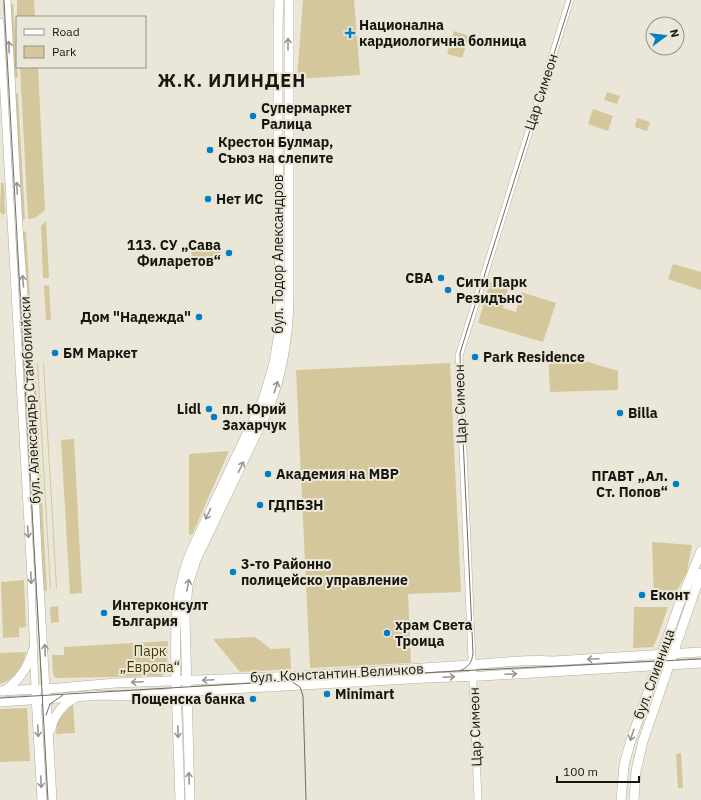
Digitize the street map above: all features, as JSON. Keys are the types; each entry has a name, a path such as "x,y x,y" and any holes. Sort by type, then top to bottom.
{"main road":[{"name":"бул. Тодор Александров","path":"180,800 176,680 176,609 181,577 194,545 263,400 274,363 278,343 280,310 278,114 279,0"},
{"name":"бул. Тодор Александров","path":"190,800 185,618 190,577 199,553 269,407 278,384 286,348 289,301 289,0"},
{"name":"бул. Сливница","path":"621,800 622,775 627,752 679,605 701,551"},
{"name":"бул. Сливница","path":"634,800 636,772 640,751 701,573"},
{"path":"2,691 23,673 33,650"},
{"name":"бул. Константин Величков","path":"2,691 35,690 115,683 300,676 472,665 495,662 541,660 553,661 701,652"},
{"name":"бул. Константин Величков","path":"0,702 701,663"},
{"name":"бул. Александър Стамболийски","path":"46,689 52,800"},
{"name":"бул. Александър Стамболийски","path":"35,690 42,800"},
{"path":"49,740 52,722 55,717 69,701 77,697"}],"street":[{"name":"бул. Александър Стамболийски","path":"7,0 19,227 28,348 46,689"},
{"name":"Цар Симеон","path":"478,800 459,356 570,0"},
{"name":"бул. Александър Стамболийски","path":"0,22 31,578 35,690"}],"green space":[{"path":"17,0 34,0 35,16 17,16"},
{"name":"Национална кардиологична болница","path":"303,0 354,0 360,75 297,79"},
{"path":"10,4 13,4 16,68 17,68 18,78 14,78"},
{"path":"454,31 469,36 462,58 447,54"},
{"path":"20,68 38,68 45,210 39,215 28,219"},
{"path":"607,92 620,96 617,104 604,100"},
{"path":"18,93 25,219 21,220 14,94"},
{"path":"593,109 613,116 608,131 588,124"},
{"path":"637,118 650,122 647,131 635,127"},
{"path":"1,183 4,183 5,213 3,215 0,212"},
{"path":"46,221 49,278 43,278 41,226"},
{"path":"26,231 32,334 30,334 22,233"},
{"path":"220,243 221,260 192,262 191,244"},
{"path":"673,264 701,272 701,290 668,279"},
{"path":"490,282 508,288 503,308 516,312 521,292 556,303 543,342 478,323"},
{"path":"49,285 51,320 46,320 44,286"},
{"path":"548,350 618,371 618,390 550,392"},
{"path":"38,363 51,588 50,588"},
{"path":"44,363 57,588 56,588"},
{"path":"450,363 461,592 408,594 411,663 310,668 296,370"},
{"path":"32,369 35,369 47,592 43,589"},
{"path":"74,439 82,593 70,594 61,440"},
{"path":"229,451 192,535 189,534 189,454"},
{"path":"652,542 692,545 687,572 671,602 654,602"},
{"path":"24,580 26,627 19,628 19,637 3,638 1,582"},
{"path":"58,606 59,622 51,623 50,607"},
{"path":"634,607 668,607 653,647 633,648"},
{"path":"255,637 271,649 290,648 291,669 240,672 213,639"},
{"name":"Парк „Европа“","path":"168,641 167,671 162,676 56,678 53,675 52,655 64,655 64,647"},
{"path":"26,652 23,662 17,672 9,680 0,684 0,653"},
{"path":"73,703 75,733 56,734 57,722"},
{"path":"27,708 30,761 0,762 0,709"},
{"path":"681,753 683,788 678,788 676,754"}],"tram line":[{"path":"4,0 48,800"},
{"path":"459,671 469,665 472,660 473,653 460,353 571,0"},
{"path":"0,698 457,671 701,659"},
{"path":"291,681 300,687 303,696 306,800"},
{"path":"46,715 50,704 63,695"}],"place":[{"name":"Национална кардиологична болница","path":"350,33"},
{"name":"Супермаркет Ралица","path":"253,116"},
{"name":"Крестон Булмар, Съюз на слепите","path":"210,150"},
{"name":"Нет ИС","path":"208,199"},
{"name":"113. СУ „Сава Филаретов“","path":"229,253"},
{"name":"CBA","path":"441,278"},
{"name":"Сити Парк Резидънс","path":"448,290"},
{"name":"Дом \"Надежда\"","path":"199,317"},
{"name":"БМ Маркет","path":"55,353"},
{"name":"Park Residence","path":"475,357"},
{"name":"Lidl","path":"209,409"},
{"name":"Billa","path":"620,413"},
{"name":"пл. Юрий Захарчук","path":"214,417"},
{"name":"Академия на МВР","path":"268,474"},
{"name":"ПГАВТ „Ал. Ст. Попов“","path":"676,484"},
{"name":"ГДПБЗН","path":"260,505"},
{"name":"3-то Районно полицейско управление","path":"233,572"},
{"name":"Еконт","path":"642,595"},
{"name":"Интерконсулт България","path":"104,613"},
{"name":"храм Света Троица","path":"387,633"},
{"name":"Minimart","path":"327,694"},
{"name":"Пощенска банка","path":"253,699"}],"district":[{"name":"Ж.К. ИЛИНДЕН","path":"232,81"}]}
